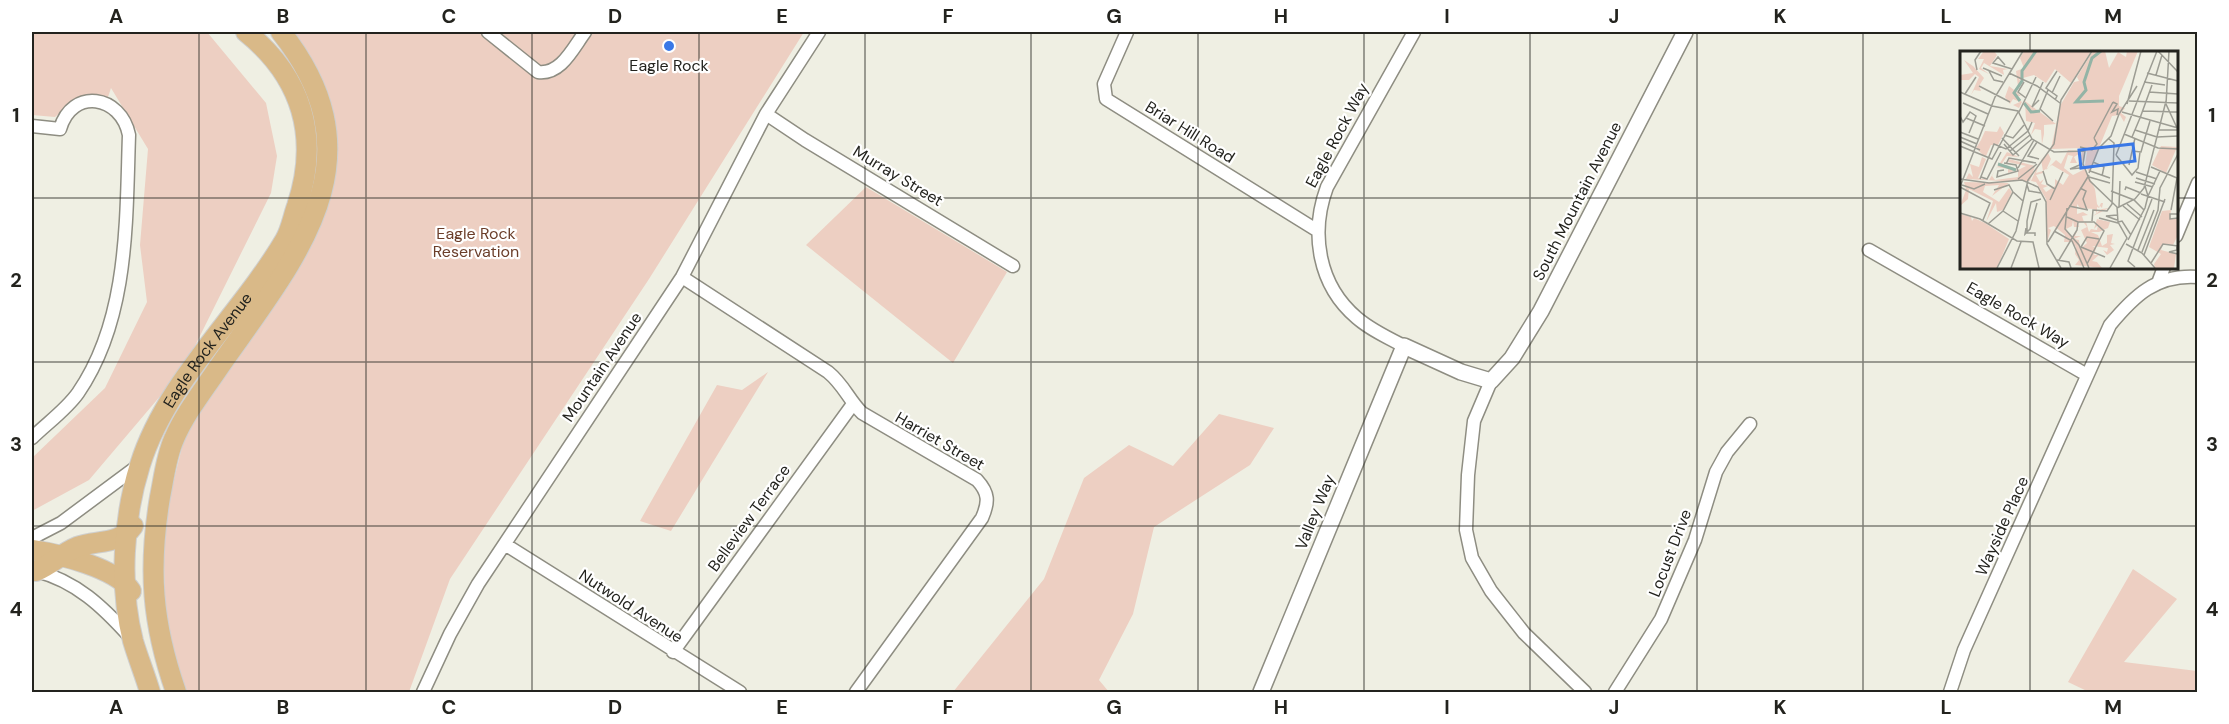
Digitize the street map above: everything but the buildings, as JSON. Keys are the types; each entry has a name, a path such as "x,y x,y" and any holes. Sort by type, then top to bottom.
{"main road":[{"name":"Eagle Rock Avenue","path":"150,693 133,640 126,582 127,534 140,464 170,401 286,238 307,168 305,121 297,95 267,49 246,32"},
{"name":"Eagle Rock Avenue","path":"177,693 160,639 152,581 154,531 169,455 174,440 190,410 299,251 315,219 324,187 328,155 325,121 316,90 302,59 281,32"},
{"path":"34,571 50,566 75,548 117,540 127,534 140,512 152,476 169,455"},
{"path":"32,549 62,556 117,576 126,582 140,607 152,661 164,693"}],"street":[{"path":"488,32 538,72 547,73 555,70 585,32"},
{"name":"Mountain Avenue","path":"423,693 450,634 478,584 682,277 766,114 819,32"},
{"name":"Briar Hill Road","path":"1127,32 1104,84 1106,99 1318,231"},
{"name":"Eagle Rock Way","path":"1414,32 1328,187 1320,210 1318,231 1324,268 1341,300 1365,325 1461,372 1491,381"},
{"name":"South Mountain Avenue","path":"1491,381 1512,358 1541,311 1685,32"},
{"path":"32,126 60,129 73,108 84,103 102,102 119,111 126,123 129,135 126,221 109,335 77,395 32,438"},
{"name":"Murray Street","path":"766,114 805,141 1013,266"},
{"path":"2178,231 2198,183"},
{"name":"Eagle Rock Way","path":"1869,250 2087,375"},
{"path":"2164,268 2158,283 2198,277"},
{"name":"Harriet Street","path":"682,277 828,372 842,384 853,404 878,424 977,480 987,496 987,506 982,518 856,693"},
{"name":"Wayside Place","path":"1950,693 1964,650 2110,325 2133,297 2158,283"},
{"name":"Valley Way","path":"1261,693 1404,346"},
{"path":"1491,381 1474,421 1468,475 1466,530 1472,558 1491,591 1524,633 1585,693"},
{"name":"Belleview Terrace","path":"673,652 853,404"},
{"name":"Locust Drive","path":"1615,693 1661,620 1695,540 1716,472 1727,452 1750,424"},
{"path":"32,538 62,523 140,464"},
{"name":"Nutwold Avenue","path":"506,545 740,693"},
{"path":"34,571 52,576 86,594 103,606 133,640"}],"green space":[{"path":"32,32 207,32 266,103 277,156 271,193 184,368 89,480 32,511 32,458 105,388 147,302 140,245 148,149 111,88 108,97 75,100 55,117 32,115"},
{"name":"Eagle Rock Reservation","path":"278,32 804,32 649,279 450,579 409,692 186,692 166,646 163,524 184,439 292,260 325,181 332,109 292,41"},
{"path":"866,187 1007,272 953,363 806,245"},
{"path":"768,372 671,531 640,521 717,385 742,390"},
{"path":"1219,414 1274,428 1250,465 1154,527 1133,614 1099,680 1109,692 953,692 1044,579 1084,478 1129,445 1173,466"},
{"path":"2133,569 2177,599 2124,662 2197,671 2197,692 2089,692 2068,682"}],"place":[{"name":"Eagle Rock","path":"669,46"}]}
